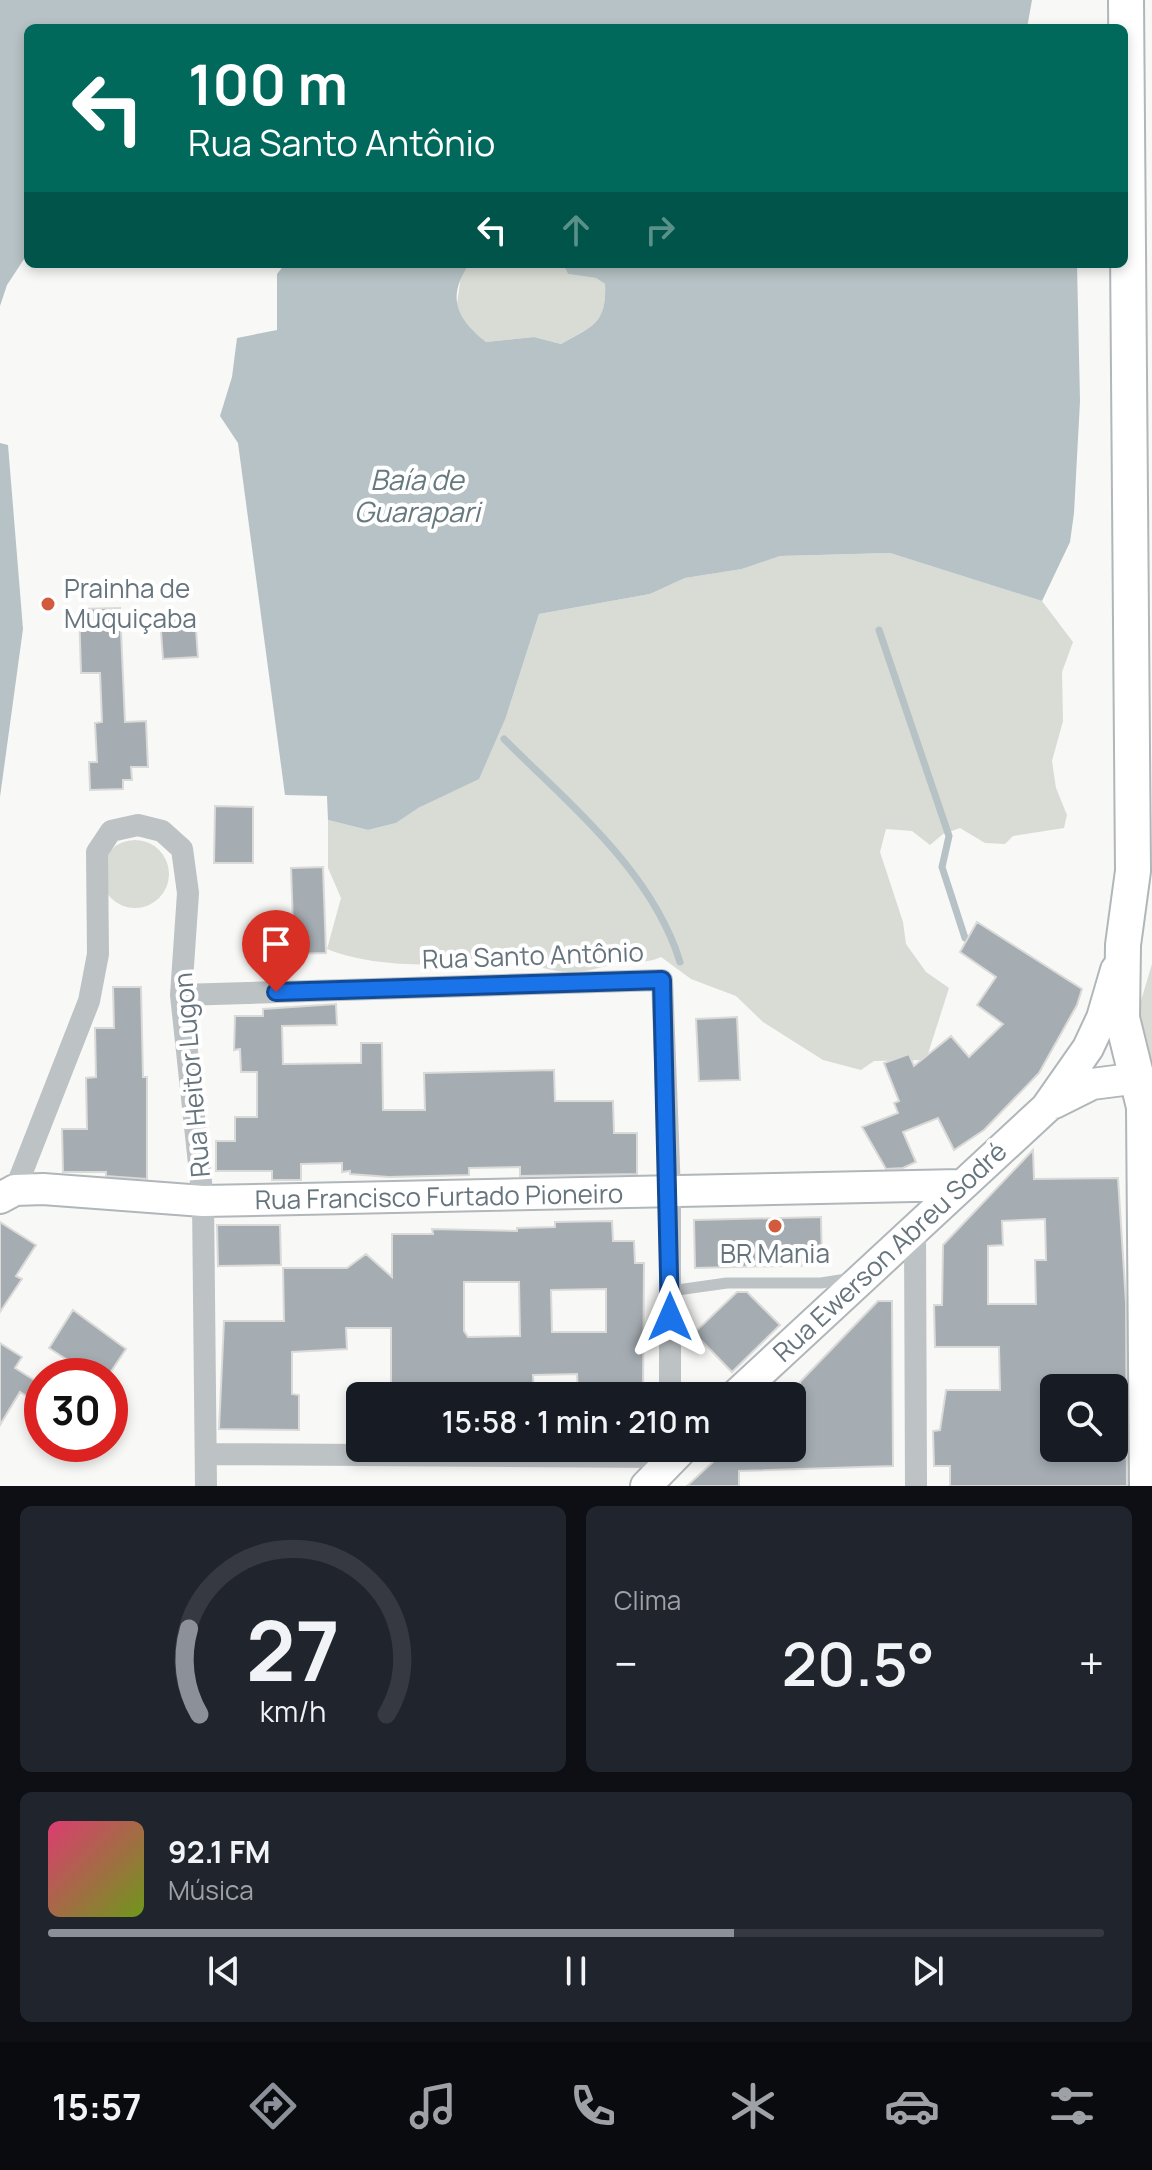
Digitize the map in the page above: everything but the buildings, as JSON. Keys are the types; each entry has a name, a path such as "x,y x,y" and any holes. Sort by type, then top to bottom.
{"main road":[{"path":"1126,0 1126,24"},
{"path":"1128,249 1133,871 1123,945 1122,1018 1146,1079 1149,1321 1147,1486"}],"street":[{"name":"Rua Heitor Lugon","path":"7,1194 89,1001 98,954 97,852 111,831 138,825 162,831 182,849 188,893 181,995 203,1201 206,1486"},
{"name":"Rua Ewerson Abreu Sodré","path":"750,1382 1046,1108 1088,1048 1102,1018 1123,945"},
{"name":"Rua Santo Antônio","path":"181,995 662,980 670,1193 670,1382"},
{"name":"Rua Ewerson Abreu Sodré","path":"1046,1108 1092,1084 1146,1079"},
{"name":"Rua Francisco Furtado Pioneiro","path":"7,1194 203,1201 960,1185"},
{"path":"915,1228 916,1486"},
{"path":"207,1454 346,1456"},
{"path":"646,1486 670,1462"}],"lane":[{"path":"670,1291 727,1283 855,1283"},
{"path":"799,1317 855,1283"},
{"path":"733,1382 757,1357"}],"shaded area":[{"path":"466,268 565,268 568,274 596,278 605,284 603,308 596,322 561,344 534,337 486,342 465,326 456,311 461,275"},
{"path":"890,553 1042,601 1073,642 1062,672 1063,721 1052,761 1056,788 1067,815 1064,828 1013,836 1005,844 985,843 960,828 943,834 930,845 912,831 886,829 880,852 903,922 906,944 926,972 949,988 926,1060 874,1061 861,1070 823,1060 763,1022 736,996 691,979 661,957 587,971 565,972 523,965 399,964 327,949 341,898 328,868 328,820 368,830 396,823 420,807 506,717 539,614 650,594 685,578 742,569 780,556"},
{"path":"128,840 142,840 154,845 164,855 169,874 164,893 154,903 142,908 128,908 116,903 106,893 101,881 101,867 106,855 116,845"},
{"path":"1152,964 1152,1059 1139,1047 1134,1024"}],"water":[{"path":"0,0 1032,0 1028,24 24,24 24,259 7,285 0,306"},
{"name":"Baía de Guarapari","path":"282,268 467,268 458,287 458,307 468,325 486,342 534,337 561,344 595,322 600,316 605,297 605,284 596,278 568,274 565,268 1077,268 1080,401 1070,542 1042,601 890,553 780,556 742,569 685,578 650,594 539,614 506,717 479,779 420,807 396,823 368,830 328,820 327,796 285,795 238,443 220,416 232,377 237,338 277,330 277,274"},
{"path":"0,443 8,445 23,629 0,797"}],"waterway":[{"path":"879,630 949,836 942,867 965,938"},
{"path":"504,739 581,814 629,869 650,898 680,962"}],"place":[{"name":"Prainha de Muquiçaba","path":"48,604"},
{"name":"BR Mania","path":"775,1226"}],"route":[{"path":"276,992 662,980 670,1193 670,1317"}]}
